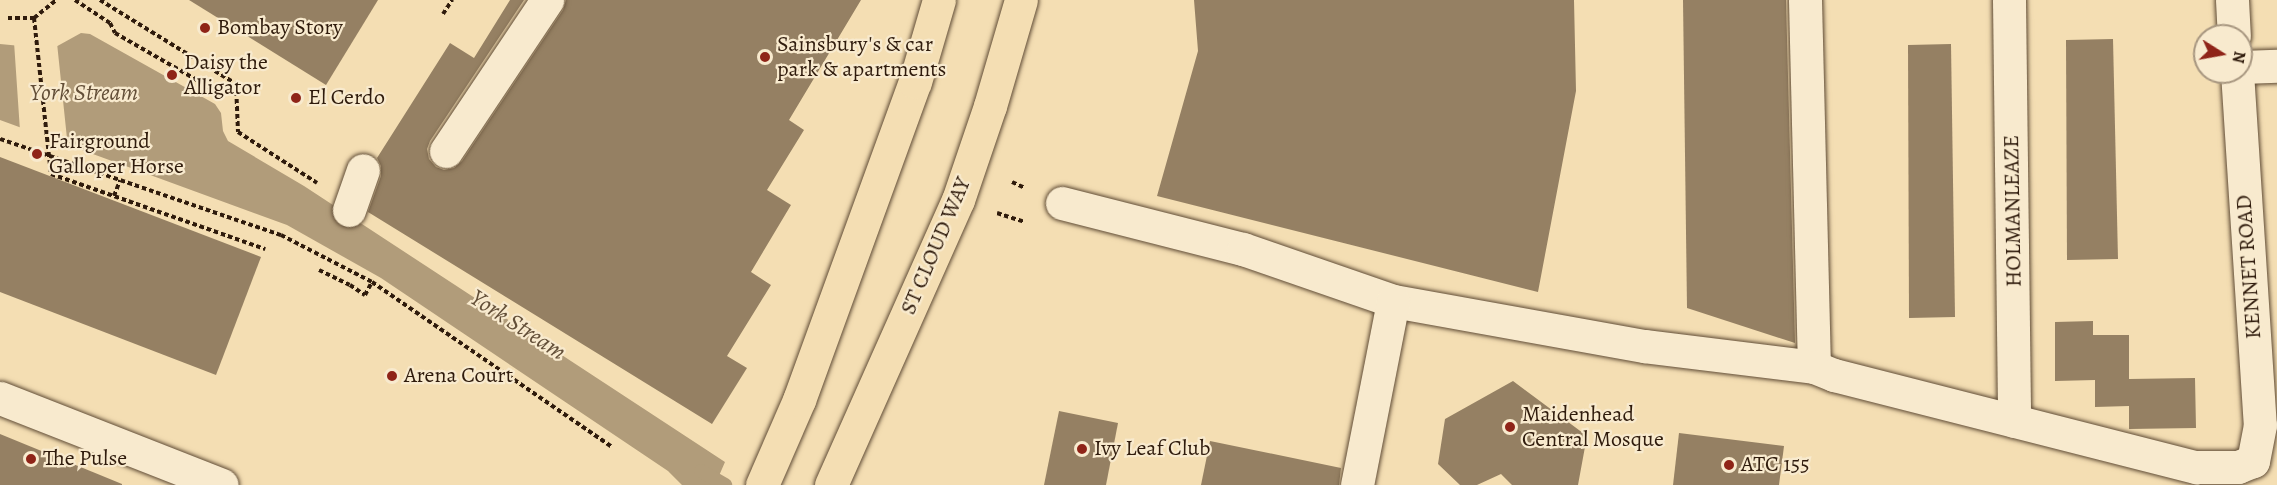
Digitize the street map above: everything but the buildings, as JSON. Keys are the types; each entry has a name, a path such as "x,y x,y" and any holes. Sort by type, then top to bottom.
{"main road":[{"path":"762,484 799,400 915,82 939,0"},
{"name":"ST CLOUD WAY","path":"831,485 958,200 990,106 1021,0"}],"street":[{"path":"446,151 547,0"},
{"path":"1805,0 1814,367"},
{"name":"HOLMANLEAZE","path":"2009,0 2014,421"},
{"path":"2232,0 2233,24"},
{"path":"2253,67 2277,66"},
{"name":"KENNET ROAD","path":"2238,84 2260,425 2265,465"},
{"path":"1062,203 1243,249 1393,301 1644,346 1814,367 1834,375 2014,421 2194,476 2238,467 2265,465"},
{"path":"1357,485 1393,301"},
{"path":"0,398 222,485"}],"path":[{"path":"8,18 34,18 56,0"},
{"path":"75,0 110,23 114,33 216,91"},
{"path":"100,0 236,84 238,132 315,182 355,192"},
{"path":"443,14 452,0"},
{"path":"34,18 51,174 265,249"},
{"path":"0,139 281,235 372,282 611,446"},
{"path":"114,196 120,180"},
{"path":"319,270 365,295 372,282"}],"water":[{"name":"York Stream","path":"81,33 90,34 215,104 221,113 223,131 228,141 304,186 725,462 715,485 682,485 668,471 381,278 287,225 0,120 0,44 52,49"}],"pier":[{"path":"14,42 51,46 57,43 68,148 20,131"}],"waterway":[{"name":"York Stream","path":"701,471 725,485"}],"place":[{"name":"Bombay Story","path":"205,28"},
{"name":"Sainsbury's & car park & apartments","path":"765,57"},
{"name":"Daisy the Alligator","path":"172,75"},
{"name":"El Cerdo","path":"296,98"},
{"name":"Fairground Galloper Horse","path":"37,154"},
{"name":"Arena Court","path":"392,376"},
{"name":"Maidenhead Central Mosque","path":"1510,427"},
{"name":"Ivy Leaf Club","path":"1082,449"},
{"name":"The Pulse","path":"31,459"},
{"name":"ATC 155","path":"1729,465"}]}
